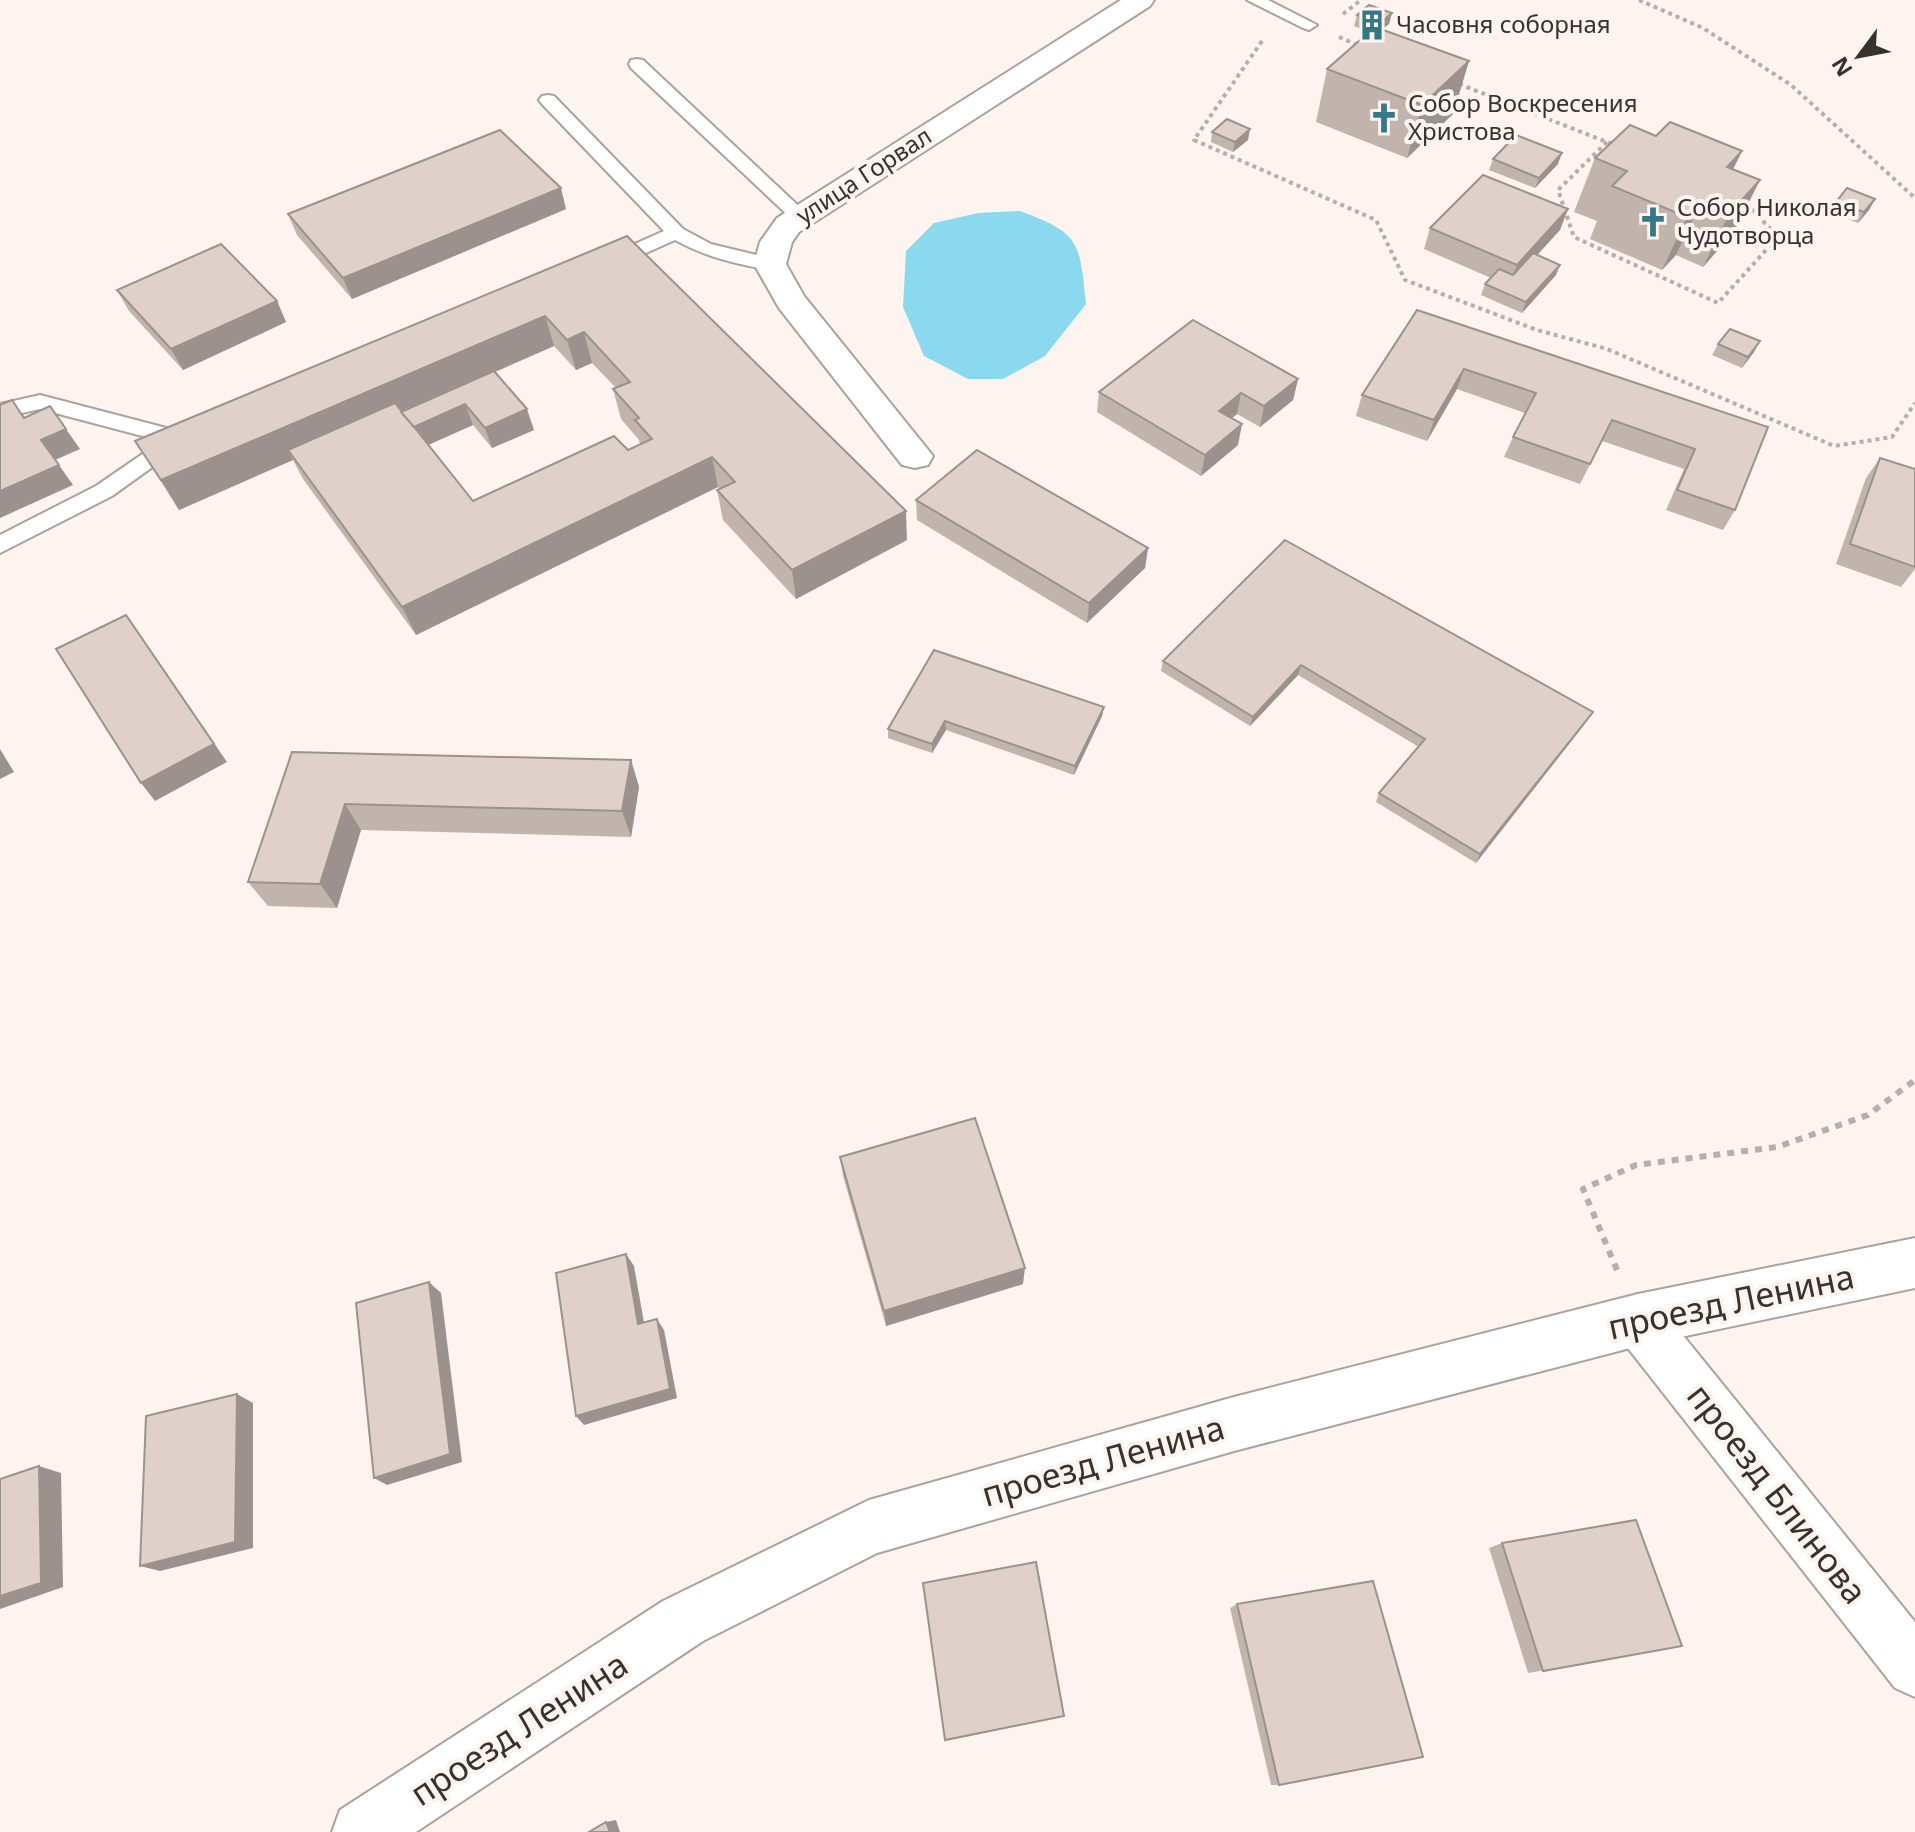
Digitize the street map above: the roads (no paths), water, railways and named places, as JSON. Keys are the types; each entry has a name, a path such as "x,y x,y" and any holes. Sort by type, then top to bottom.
{"street":[{"name":"улица Горвал","path":"770,264 776,242 788,225 1140,0"},
{"path":"770,264 791,301 915,456"},
{"name":"проезд Ленина","path":"362,1832 683,1621 869,1528 1234,1424 1638,1320 1915,1263"},
{"name":"проезд Блинова","path":"1638,1320 1915,1668"}],"lane":[{"path":"1255,0 1309,25"},
{"path":"637,64 800,217"},
{"path":"548,100 676,233 704,248 770,264"},
{"path":"590,270 676,233"},
{"path":"0,411 40,402 198,438 151,458 104,491 0,545"}],"water":[{"path":"1020,211 1055,227 1074,243 1086,304 1045,356 1003,379 968,379 924,356 903,307 906,251 934,223 978,213"}],"place":[{"name":"Часовня соборная","path":"1372,25"},
{"name":"Собор Воскресения Христова","path":"1384,118"},
{"name":"Собор Николая Чудотворца","path":"1653,222"}]}
